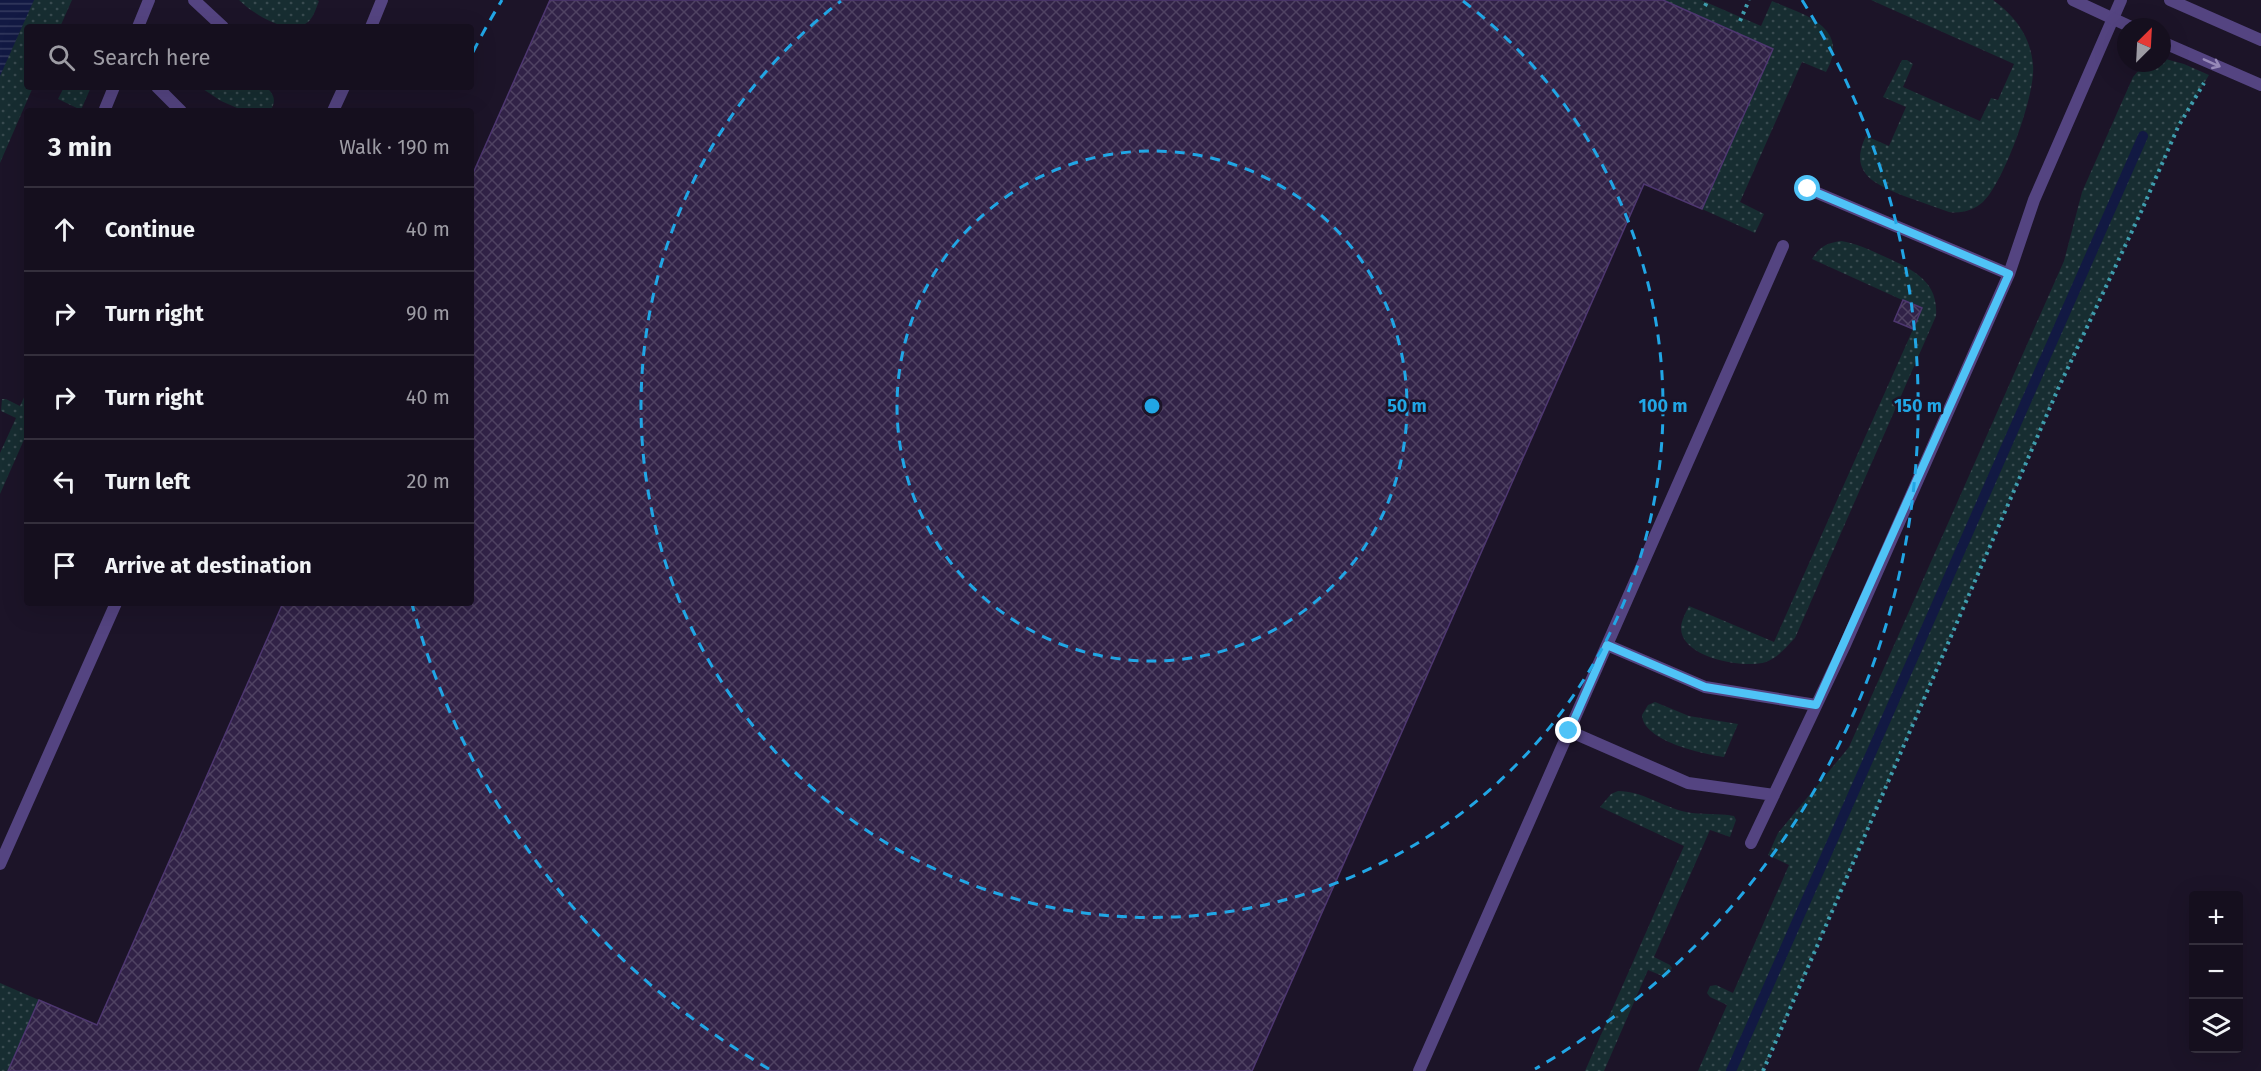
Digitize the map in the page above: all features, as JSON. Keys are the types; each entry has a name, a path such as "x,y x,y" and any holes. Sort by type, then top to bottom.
{"street":[{"path":"139,24 149,0"},
{"path":"194,0 220,24"},
{"path":"371,24 382,0"},
{"path":"2073,0 2117,21"},
{"path":"1751,843 1816,705 2009,274 2034,200 2121,0"},
{"path":"2170,0 2261,40"},
{"path":"2171,46 2261,85"},
{"path":"105,108 113,90"},
{"path":"160,90 178,108"},
{"path":"334,108 342,90"},
{"path":"1808,189 2009,274"},
{"path":"1419,1071 1783,246"},
{"path":"0,864 115,606"},
{"path":"1607,645 1705,687 1816,705"},
{"path":"1569,731 1688,783 1774,795"}],"path":[{"path":"1705,6 1708,0"},
{"path":"1740,21 1749,0"},
{"path":"1763,1071 2058,388 2141,212 2178,127 2214,64"}],"green space":[{"path":"0,0 72,0 61,24 24,24 24,90 32,90 0,163"},
{"path":"239,0 319,1 313,15 304,24 279,24 253,11"},
{"path":"1663,0 1701,0 1761,26 1772,1 1810,18 1829,33 1833,44 1832,57 1826,72 1802,62 1740,202 1764,214 1755,233 1702,209 1773,49"},
{"path":"1871,0 1993,0 2021,28 2029,45 2033,65 2033,78 2024,116 2000,176 1991,192 1976,207 1963,212 1949,212 1883,187 1867,175 1862,168 1861,149 1866,136 1889,146 1906,107 1883,97 1902,60 1913,64 1903,87 1980,121 1991,98 1998,100 2014,64"},
{"path":"2171,60 2209,75 2178,127 2058,389 1763,1071 1698,1071 1727,1005 1710,997 1707,993 1710,986 1716,985 1733,993 1789,865 1768,855 1778,833 1849,747 2064,261 2082,192 2133,77 2137,72 2171,72"},
{"path":"62,90 90,90 82,108 58,99"},
{"path":"204,90 269,90 274,101 271,108 237,108"},
{"path":"1841,241 1871,251 1920,276 1933,293 1936,316 1795,638 1778,655 1766,662 1743,664 1715,659 1691,647 1684,638 1681,625 1689,606 1774,642 1922,309 1812,259 1824,246"},
{"path":"24,397 24,440 0,494 0,453 16,418 1,411 2,399 20,406"},
{"path":"1655,702 1689,716 1738,724 1724,757 1676,745 1652,732 1645,724 1642,715 1648,705"},
{"path":"1618,791 1644,796 1686,812 1734,816 1736,820 1730,837 1710,830 1654,957 1670,965 1672,968 1668,976 1665,977 1648,970 1604,1071 1585,1071 1684,846 1600,807 1611,794"},
{"path":"0,983 39,1000 8,1071 0,1071"}],"shaded area":[{"path":"0,0 34,0 0,76"}],"building":[{"path":"550,0 1663,0 1773,49 1702,209 1644,184 1252,1071 8,1071 39,1000 97,1025 282,606 474,606 474,171"},
{"path":"1903,300 1922,308 1913,329 1894,321"}],"waterway":[{"path":"1731,1071 2143,136"}],"route":[{"path":"1569,731 1607,645 1705,687 1816,705 1844,647 2009,274 1808,189"}]}
